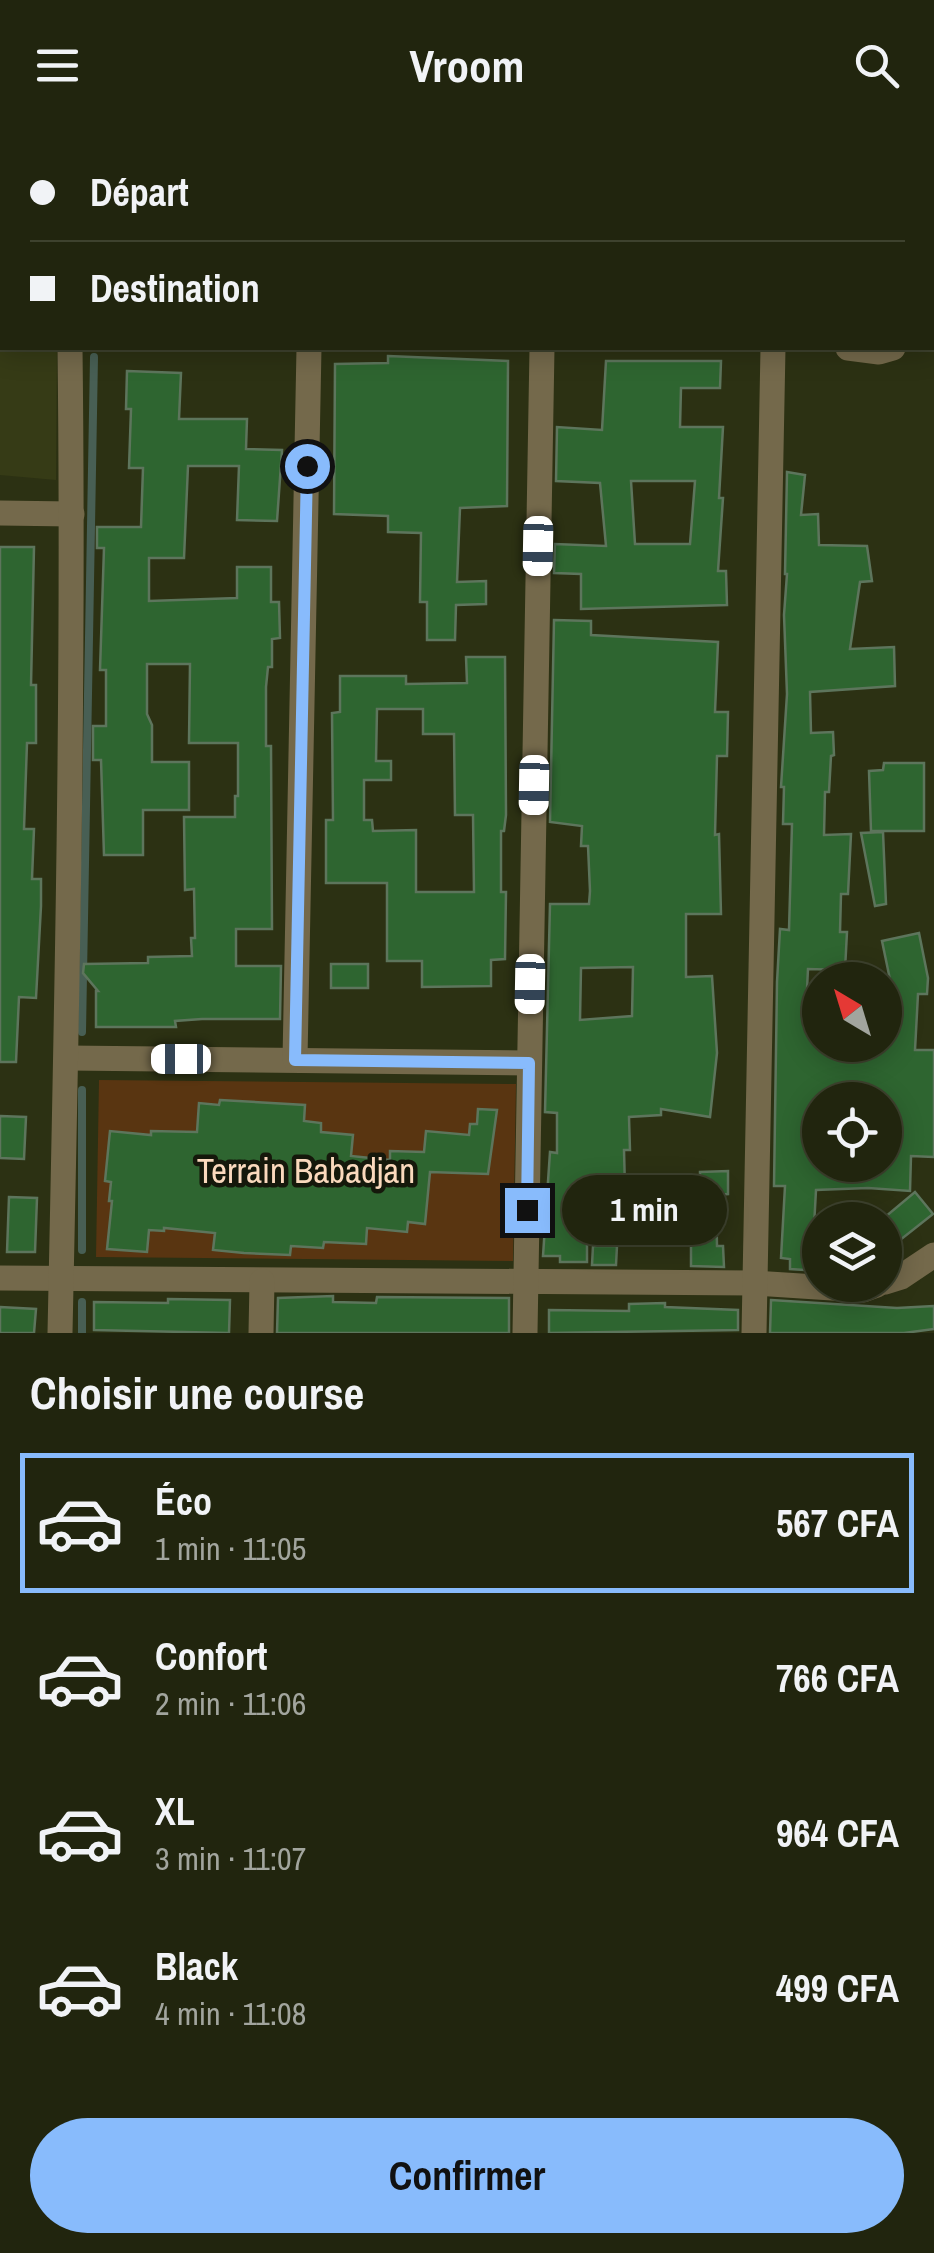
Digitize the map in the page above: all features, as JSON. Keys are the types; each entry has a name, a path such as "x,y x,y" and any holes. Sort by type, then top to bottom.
{"street":[{"path":"60,1333 67,1058 70,350"},
{"path":"295,1060 309,350"},
{"path":"525,1333 542,350"},
{"path":"754,1333 773,350"},
{"path":"0,513 72,514"},
{"path":"67,1058 529,1063"},
{"path":"902,1277 934,1255"},
{"path":"0,1278 802,1287"},
{"path":"261,1333 262,1281"}],"shaded area":[{"path":"0,350 57,350 56,480 0,475"}],"green space":[{"name":"Terrain Babadjan","path":"99,1080 516,1084 513,1261 96,1257"}],"building":[{"path":"388,356 508,361 507,506 460,508 457,582 486,581 486,604 456,605 455,640 427,640 427,602 420,602 421,533 388,532 388,516 334,514 335,364 388,363"},
{"path":"606,361 721,361 720,388 681,388 680,427 723,427 718,571 726,571 727,605 581,609 581,574 554,573 555,544 606,546 600,483 556,481 557,427 602,430","holes":["631,481 695,481 690,544 635,544"]},
{"path":"127,371 181,373 179,419 247,419 246,449 282,450 277,521 237,520 239,466 188,466 184,558 149,558 149,601 237,598 237,567 271,567 271,602 279,602 280,638 272,639 272,667 268,667 266,687 266,746 271,746 272,929 236,929 236,966 281,966 280,1019 175,1021 176,1027 96,1027 98,991 83,973 84,964 148,963 148,957 192,956 194,889 185,890 184,817 235,817 238,796 238,743 189,743 190,664 147,664 152,762 189,762 189,810 143,810 143,855 104,855 101,760 93,760 93,726 106,726 106,670 100,670 104,548 97,548 97,527 141,527 143,468 129,468 131,409 126,409"},
{"path":"787,472 805,475 801,515 818,514 819,545 867,546 872,581 860,582 850,649 894,647 895,686 810,692 811,733 833,732 824,835 851,834 848,894 841,894 840,932 847,932 845,962 802,962 802,1062 902,1062 902,962 886,962 882,941 919,933 928,978 927,994 918,994 915,1050 934,1050 934,1157 911,1156 910,1191 816,1190 815,1202 802,1202 802,1270 790,1269 790,1259 781,1258 785,1186 774,1186 777,982 780,929 789,930 792,824 783,824 781,787 787,694"},
{"path":"0,547 34,547 31,685 36,685 36,743 27,743 24,829 34,829 32,879 41,879 41,906 36,998 19,997 16,1062 0,1062"},
{"path":"554,620 591,621 591,635 718,642 715,712 728,712 727,756 717,756 715,835 719,834 721,914 686,914 686,977 712,976 717,1053 710,1117 661,1109 661,1115 629,1117 630,1150 624,1150 625,1188 575,1188 576,1226 587,1226 587,1262 560,1262 560,1256 543,1256 550,1152 557,1153 557,1113 545,1112 550,904 589,904 590,891 588,846 581,846 582,826 550,822","holes":["633,967 632,1016 580,1020 581,968"]},
{"path":"466,657 505,657 506,815 501,831 501,892 506,892 505,959 491,960 491,986 422,987 422,961 387,961 387,883 326,883 326,820 333,820 332,713 340,712 340,676 406,676 406,684 467,683","holes":["377,709 423,709 423,734 454,734 455,815 473,815 474,892 416,892 416,830 373,831 372,820 364,820 364,780 391,780 391,761 376,761"]},
{"path":"884,763 924,763 924,831 871,831 869,771 883,770"},
{"path":"883,832 886,904 875,906 861,833"},
{"path":"331,964 368,964 368,988 331,988"},
{"path":"220,1100 305,1105 304,1121 321,1123 321,1132 353,1135 351,1156 390,1160 390,1151 424,1152 426,1131 469,1135 470,1124 477,1124 478,1109 497,1110 488,1174 430,1172 425,1224 408,1222 407,1232 367,1228 366,1244 324,1242 323,1248 291,1246 290,1255 244,1253 213,1250 215,1233 164,1228 149,1230 147,1252 107,1249 112,1201 111,1182 105,1181 110,1131 151,1135 151,1131 197,1132 199,1103 219,1105"},
{"path":"0,1116 26,1117 24,1159 0,1158"},
{"path":"728,1171 728,1194 716,1195 717,1246 723,1246 724,1267 691,1266 691,1244 638,1244 638,1188 700,1188 700,1172"},
{"path":"915,1192 933,1214 902,1239 902,1203"},
{"path":"9,1197 37,1198 35,1252 7,1252"},
{"path":"593,1246 617,1246 616,1265 592,1265"},
{"path":"333,1296 333,1302 376,1303 377,1297 509,1298 509,1333 277,1333 278,1298"},
{"path":"168,1299 230,1300 229,1333 94,1330 94,1302 168,1303"},
{"path":"771,1300 897,1308 934,1306 934,1329 904,1333 770,1333"},
{"path":"665,1303 665,1307 738,1310 738,1330 549,1333 549,1310 629,1311 629,1304"},
{"path":"0,1307 36,1309 34,1333 0,1333"}],"waterway":[{"path":"82,1032 94,357"},
{"path":"82,1090 82,1250"},
{"path":"82,1302 82,1333"}],"route":[{"path":"307,466 295,1060 529,1063 527,1210"}]}
